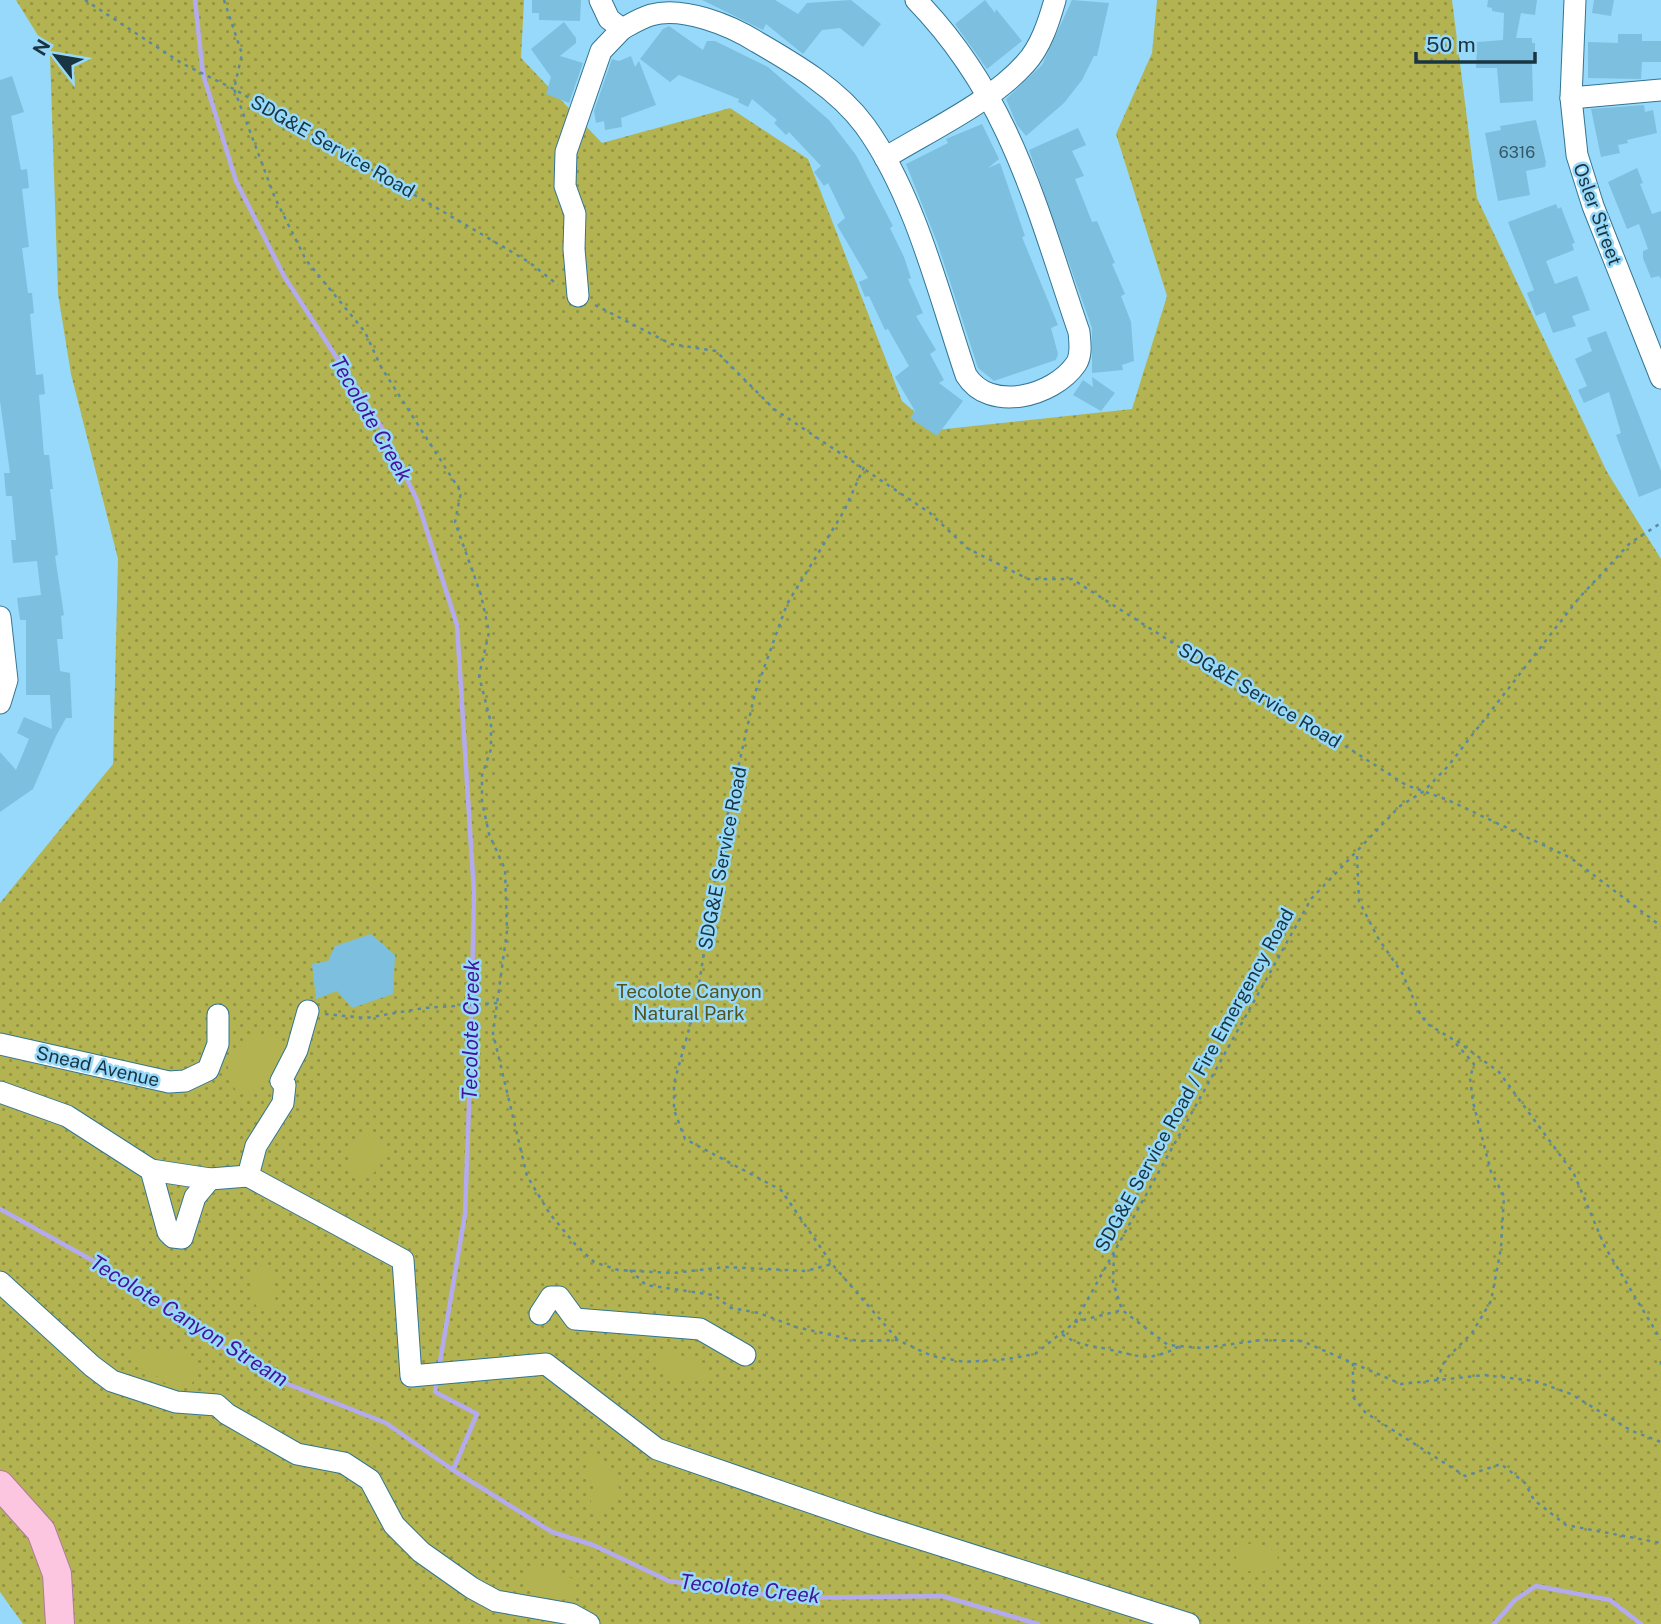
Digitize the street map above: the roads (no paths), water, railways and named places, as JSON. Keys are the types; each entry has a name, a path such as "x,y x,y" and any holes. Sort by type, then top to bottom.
{"main road":[{"path":"0,1485 41,1531 57,1574 60,1624"}],"street":[{"path":"600,0 608,19 622,29"},
{"path":"578,296 574,249 575,214 565,186 566,152 601,51 622,29 652,15 685,14 743,34 811,74 864,124 885,158 913,221 966,375 974,388 990,396 1022,397 1059,381 1076,364 1080,353 1079,332 1016,148 970,63 916,0"},
{"path":"885,158 989,94 1026,63 1049,24 1055,0"},
{"name":"Osler Street","path":"1575,0 1571,99 1577,155 1593,206 1661,378"},
{"path":"1571,99 1661,90"},
{"path":"0,618 6,680 0,703"},
{"path":"248,1177 256,1146 283,1103 285,1085 281,1081 297,1050 307,1011"},
{"name":"Snead Avenue","path":"0,1044 169,1082 185,1081 208,1070 218,1044 218,1015"},
{"path":"0,1092 67,1116 151,1170 210,1179 248,1177 403,1260 411,1376 545,1364 657,1449 871,1523 1189,1624"},
{"path":"151,1170 168,1232 177,1238 182,1238 187,1230 195,1197 210,1179"},
{"path":"0,1282 112,1381 176,1402 217,1405 297,1454 344,1463 370,1480 383,1507 403,1534 435,1563 472,1588 496,1601 571,1614 589,1624"},
{"path":"540,1314 551,1297 559,1297 575,1319 700,1329 745,1355"}],"waterway":[{"name":"Tecolote Creek","path":"195,0 203,74 236,181 284,276 382,428 417,500 457,625 474,893 470,1078 465,1214 439,1368"},
{"name":"Tecolote Canyon Stream","path":"0,1209 99,1264 167,1307 232,1354 275,1379 386,1423 453,1470"},
{"name":"Tecolote Creek","path":"437,1380 435,1392 477,1414 453,1470 552,1532 593,1545 669,1581 789,1598 942,1596 1038,1624"},
{"name":"Tecolote Creek","path":"1494,1624 1515,1600 1536,1586 1610,1600 1641,1624"}],"park label":[{"name":"Tecolote Canyon Natural Park","path":"689,1002"}]}
